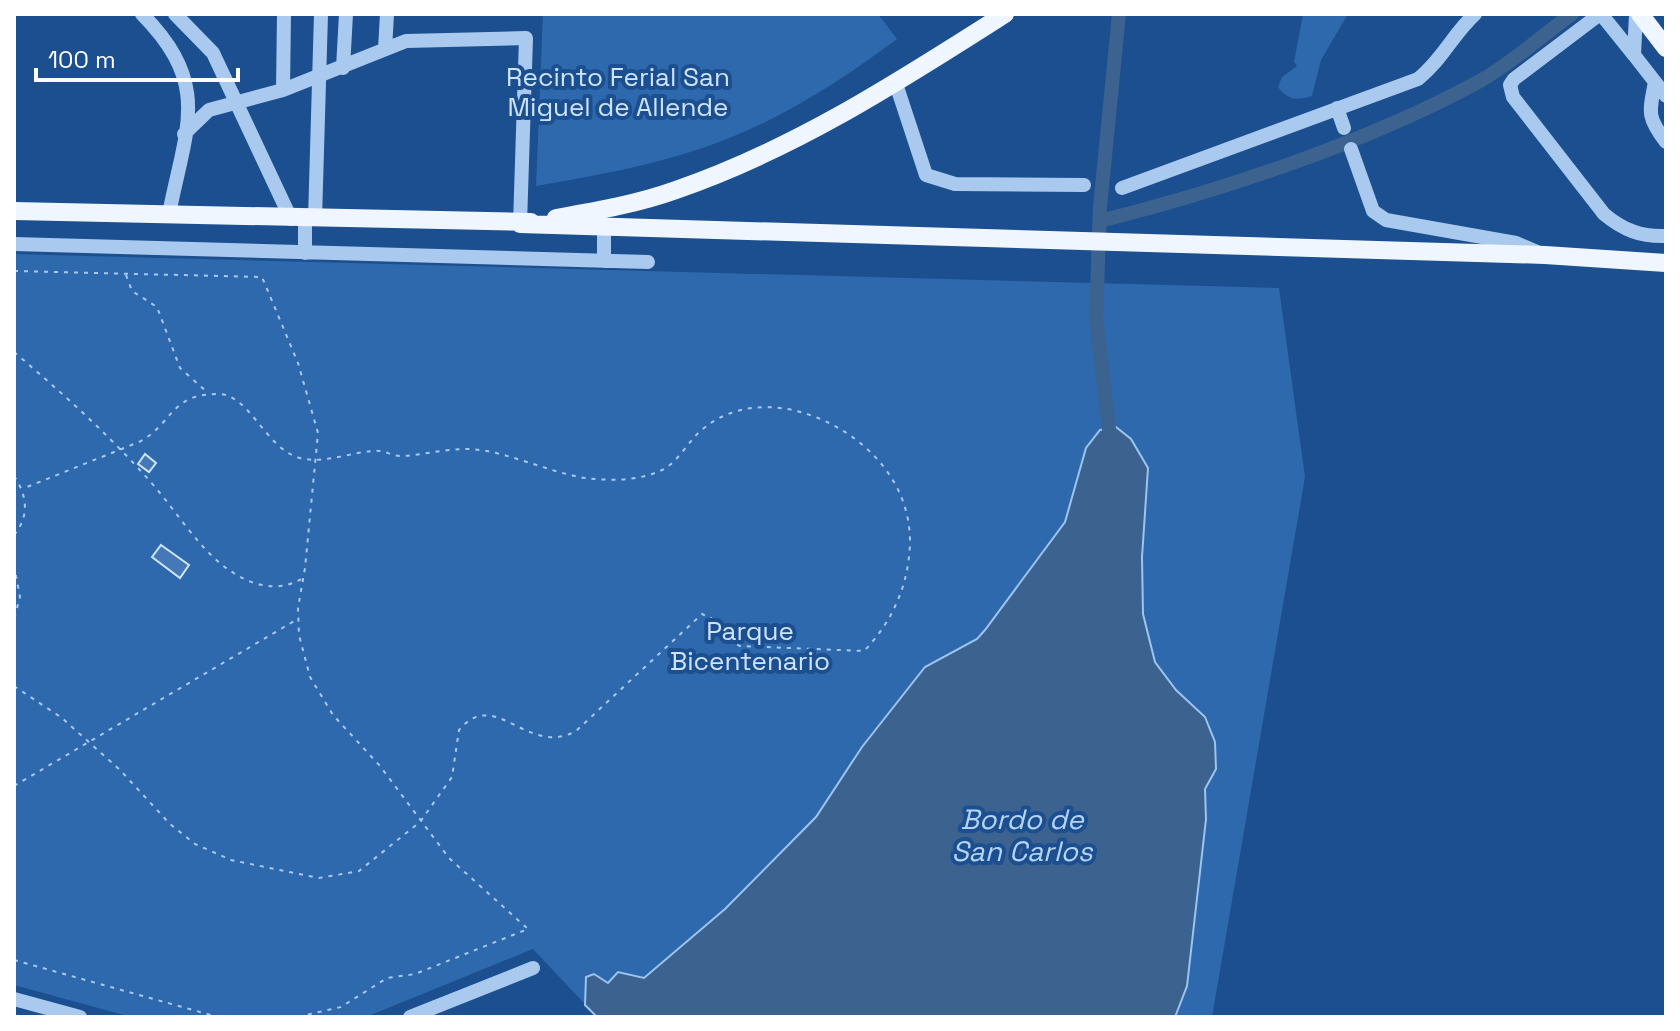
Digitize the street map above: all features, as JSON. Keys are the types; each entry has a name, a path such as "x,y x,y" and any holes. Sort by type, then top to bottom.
{"main road":[{"path":"520,224 674,191 773,149 896,84 1005,14"},
{"path":"1638,14 1666,48"},
{"path":"14,211 1545,255 1666,263"}],"street":[{"path":"142,14 183,65 190,97 169,214"},
{"path":"175,14 213,53 304,219"},
{"path":"283,90 284,14"},
{"path":"305,253 304,219 321,14"},
{"path":"343,68 346,14"},
{"path":"385,49 387,14"},
{"path":"1122,188 1418,79 1437,64 1458,29 1475,14"},
{"path":"1666,96 1601,14 1510,85 1513,97 1604,214 1619,226 1643,236 1666,236"},
{"path":"1634,55 1638,14"},
{"path":"184,134 209,110 283,90 406,41 526,38 520,224"},
{"path":"1655,82 1649,113 1651,123 1666,142"},
{"path":"896,84 926,175 955,184 1084,185"},
{"path":"1337,108 1344,128"},
{"path":"1351,149 1373,211 1386,220 1516,243 1545,255"},
{"path":"604,227 604,261"},
{"path":"14,244 648,262"},
{"path":"410,1017 533,968"},
{"path":"14,999 80,1017"}],"path":[{"path":"14,271 262,277 313,410 318,433 298,619 307,668 319,696 380,766 457,867 528,929 415,974 387,978 341,1007 297,1017"},
{"path":"126,274 132,291 157,307 180,368 210,394"},
{"path":"14,352 118,449 229,570 256,584 273,587 284,587 304,577"},
{"path":"14,686 62,718 182,835 231,860 300,876 340,877 377,860 420,822 452,777 459,730 476,715 488,713 551,740 565,737 576,731 697,616 711,618 721,637 740,646 864,651 899,599 908,567 909,521 886,467 862,444 811,414 783,408 754,408 722,416 694,436 670,466 651,474 624,479 582,477 480,450 398,456 381,450 316,460 286,452 239,402 221,393 210,394 182,400 150,436 22,489"},
{"path":"14,476 22,489 24,516 14,535"},
{"path":"14,565 20,585 14,619"},
{"path":"14,786 298,619"},
{"path":"14,960 218,1017"}],"green space":[{"name":"Recinto Ferial San Miguel de Allende","path":"543,14 878,14 897,39 821,91 739,134 664,160 536,186"},
{"path":"1303,14 1348,14 1321,60 1312,96 1297,99 1285,95 1278,87 1282,77 1297,66 1294,62"},
{"name":"Parque Bicentenario","path":"14,254 1279,288 1305,477 1212,1017 597,1017 533,949 366,1017 131,1017 14,985"}],"water":[{"name":"Bordo de San Carlos","path":"1116,427 1131,439 1148,468 1142,557 1143,614 1155,662 1176,690 1205,717 1215,742 1216,769 1205,789 1206,819 1187,986 1175,1017 597,1017 585,1005 586,977 594,974 608,983 618,972 644,978 725,909 816,817 862,747 925,667 977,639 985,630 1065,522 1086,448 1100,430"}],"building":[{"path":"145,454 156,463 149,472 138,464"},
{"path":"161,545 189,565 180,578 152,557"}],"waterway":[{"path":"1109,429 1096,318 1100,207 1119,14"},
{"path":"1100,221 1244,180 1390,125 1490,75 1572,14"}]}
